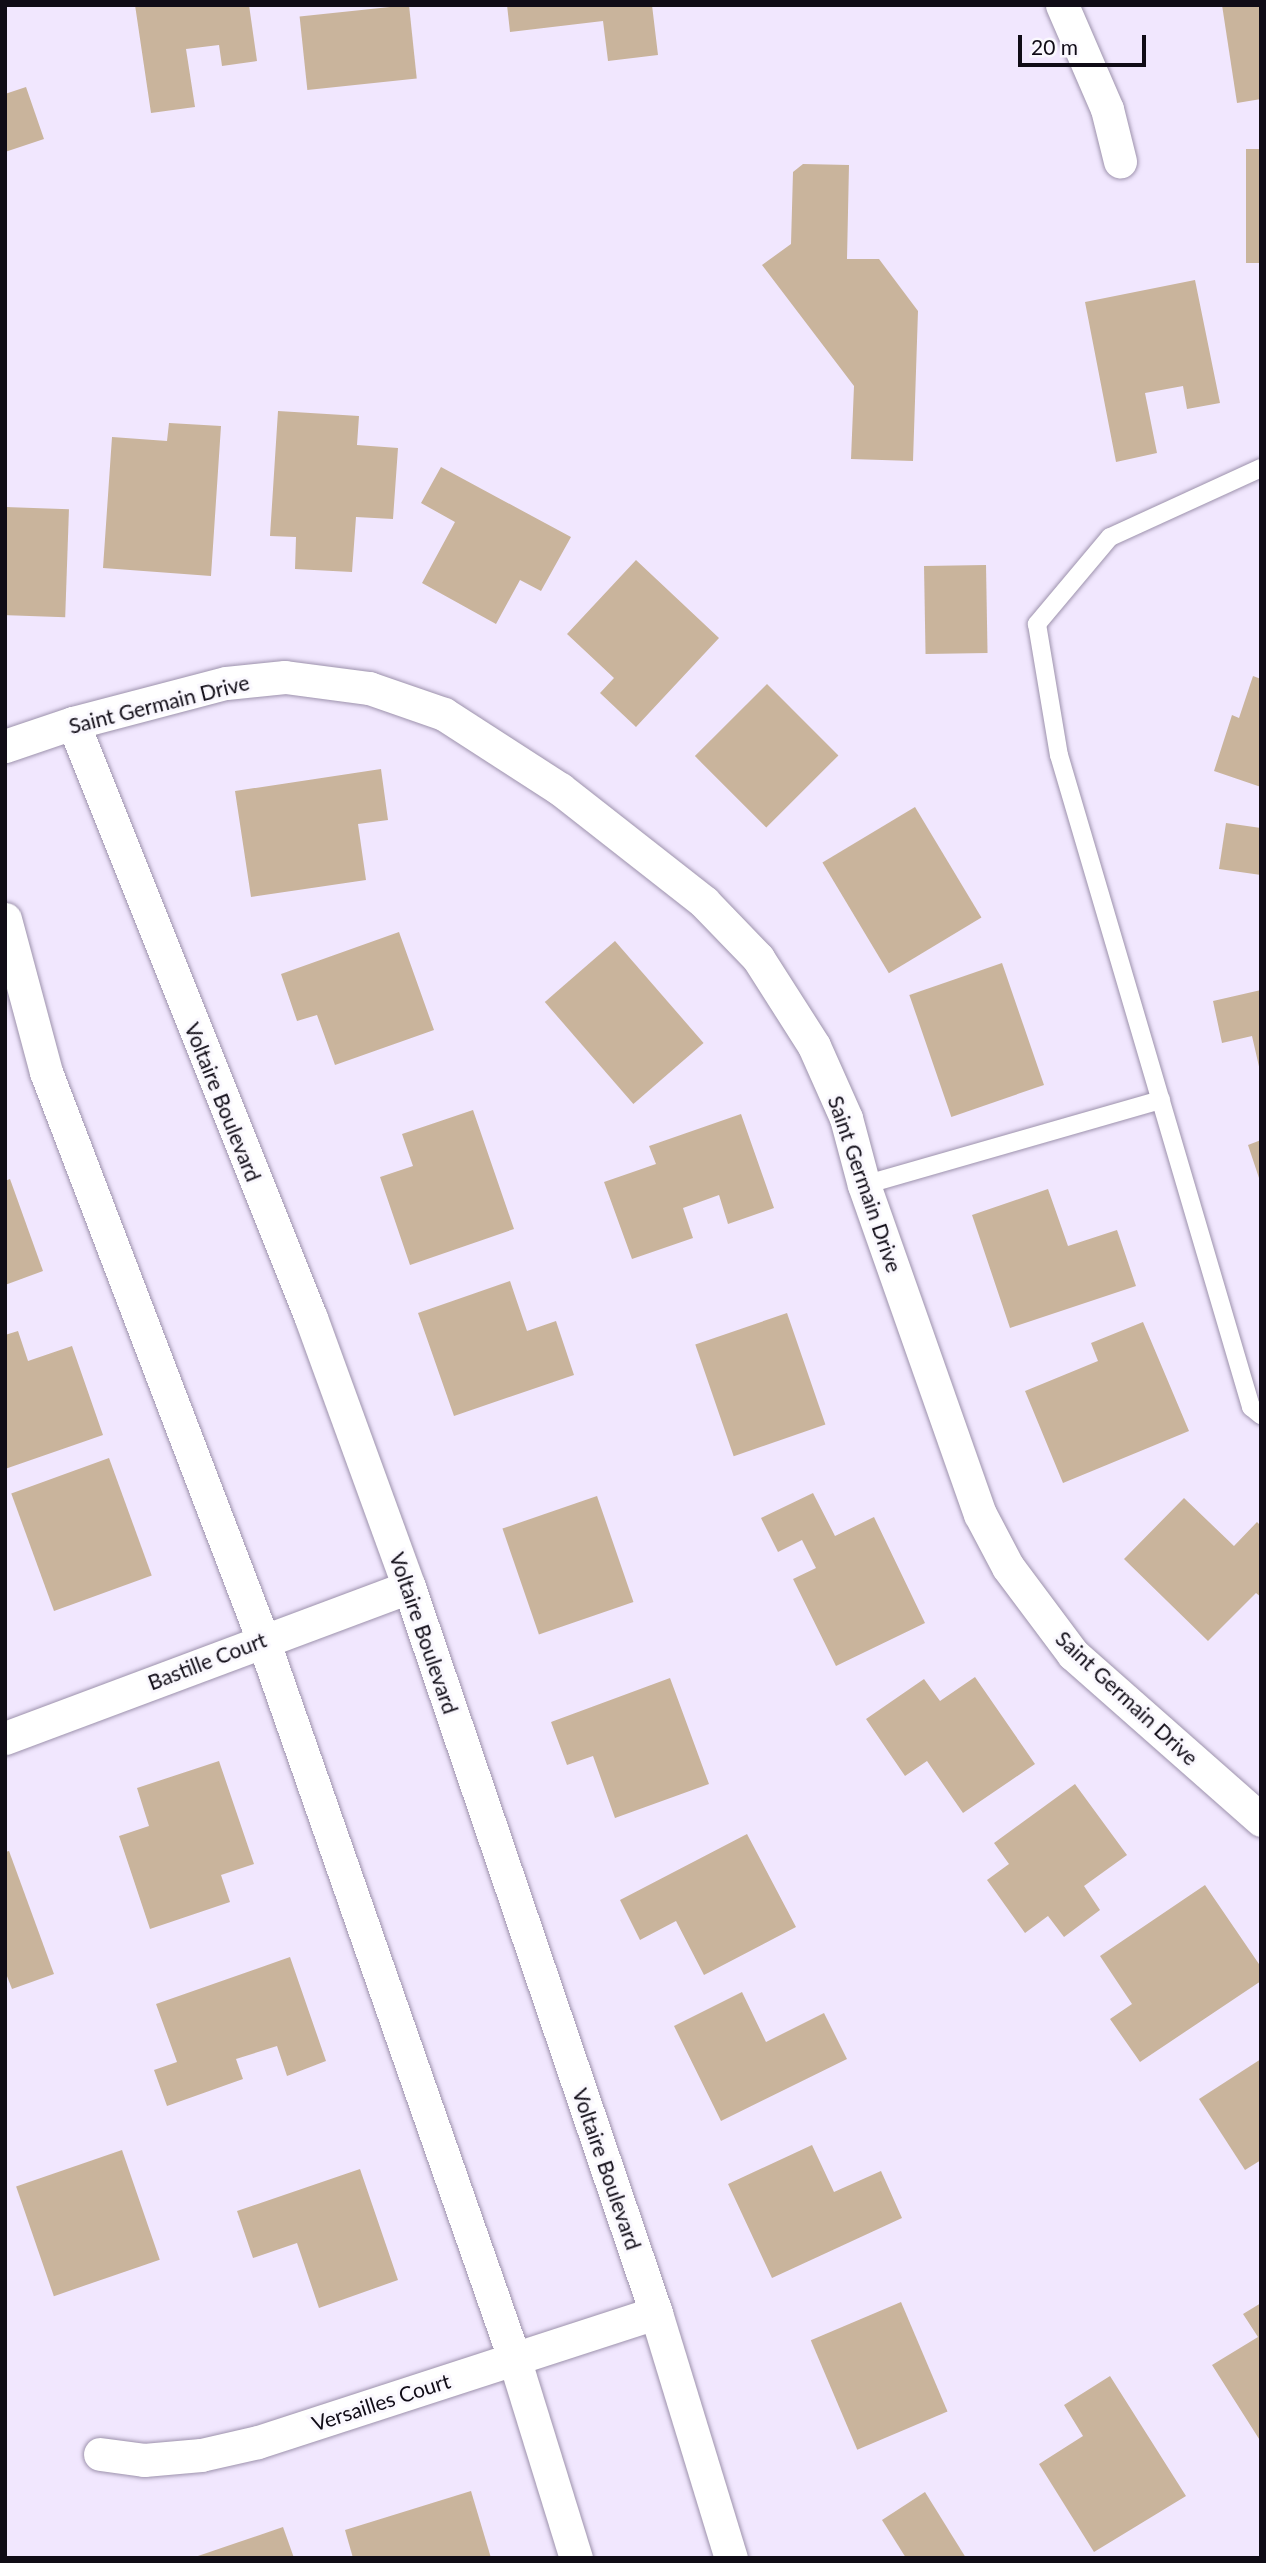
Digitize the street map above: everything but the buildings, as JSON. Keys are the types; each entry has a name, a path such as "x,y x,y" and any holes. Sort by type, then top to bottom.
{"street":[{"path":"1062,5 1107,109 1120,161"},
{"name":"Saint Germain Drive","path":"5,746 73,723 226,683 285,677 369,688 444,714 560,789 704,902 758,958 814,1046 846,1118 864,1185 980,1514 1008,1567 1073,1654 1261,1820"},
{"name":"Voltaire Boulevard","path":"73,723 311,1318 409,1587 656,2313 731,2558"},
{"path":"5,919 46,1072 263,1640 514,2358 576,2558"},
{"name":"Bastille Court","path":"5,1738 409,1587"},
{"name":"Versailles Court","path":"100,2454 144,2460 201,2455 258,2442 656,2313"}],"lane":[{"path":"1261,468 1110,537 1037,624 1059,755 1251,1407 1261,1415"},
{"path":"864,1185 1161,1100"}]}
